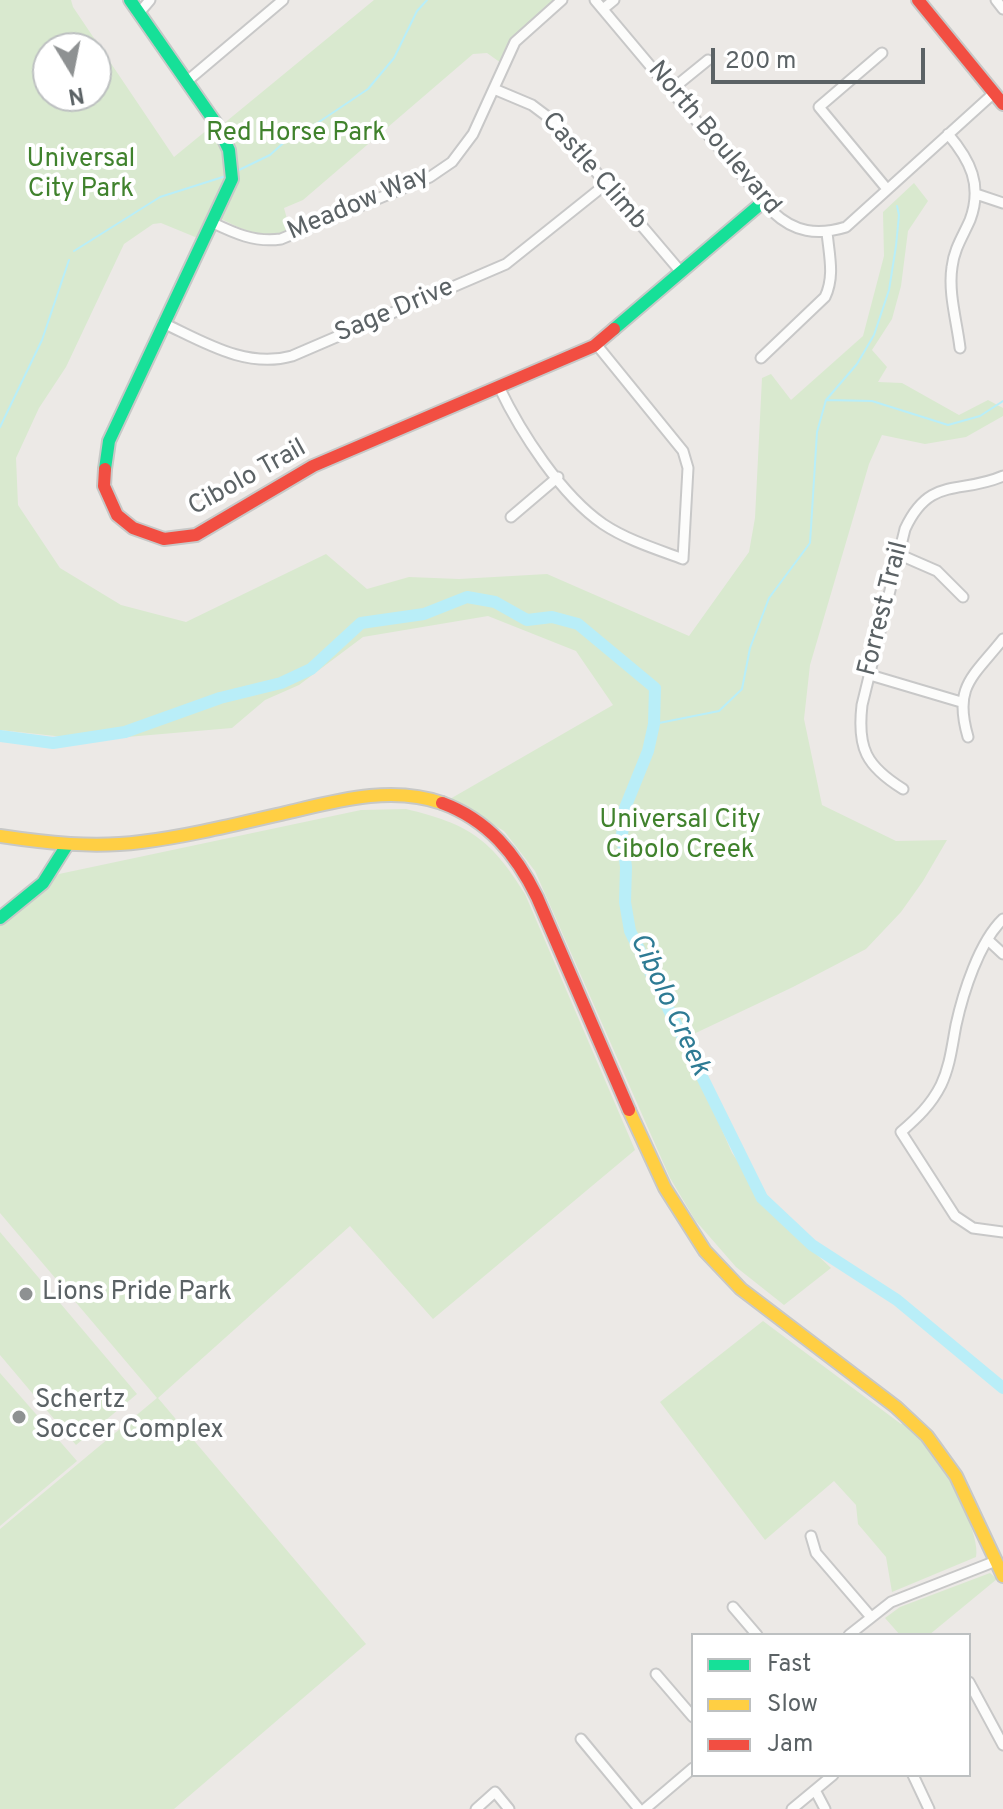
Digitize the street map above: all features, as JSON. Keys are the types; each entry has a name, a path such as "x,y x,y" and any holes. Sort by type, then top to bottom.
{"street":[{"name":"Cibolo Trail","path":"130,0 219,125 232,159 232,179 109,441 104,486 117,515 133,528 164,539 196,535 313,466 573,357 596,344 764,201"},
{"path":"139,13 150,0"},
{"path":"186,82 283,0"},
{"name":"Meadow Way","path":"211,222 244,237 281,239 430,177 452,162 464,149 515,42 562,0"},
{"name":"North Boulevard","path":"595,0 782,220 804,231 827,232"},
{"path":"603,9 614,0"},
{"path":"918,0 1003,104"},
{"path":"996,0 1003,9"},
{"path":"882,53 819,107 887,189"},
{"path":"671,90 708,60"},
{"name":"Castle Climb","path":"494,89 542,111 681,272"},
{"path":"761,358 825,297 831,284 827,232 846,227 994,93"},
{"path":"948,134 971,165 976,194 952,265 951,284 960,348"},
{"name":"Sage Drive","path":"163,323 239,357 266,361 292,356 506,264 606,184"},
{"path":"976,194 1003,203"},
{"path":"499,387 520,429 577,501 603,524 683,559 688,468 683,451 596,344"},
{"path":"511,517 558,477"},
{"name":"Forrest Trail","path":"903,789 890,781 864,753 860,724 898,554 911,517 929,497 948,488 1002,479"},
{"path":"898,554 937,571 963,597"},
{"path":"968,737 961,702 972,677 1003,639"},
{"path":"870,675 961,702"},
{"path":"0,836 67,845 110,846 386,794 433,800 462,812 483,826 502,842 523,869 663,1186 688,1231 733,1281 883,1397 927,1436 956,1476 1003,1576"},
{"path":"0,918 43,883 67,845"},
{"path":"1003,919 988,940 968,982 949,1063 940,1087 924,1111 901,1132 936,1191 955,1216 973,1228 1003,1232"},
{"path":"988,940 1003,954"},
{"path":"811,1536 816,1553 871,1617"},
{"path":"851,1633 891,1602 996,1561"},
{"path":"733,1607 755,1633"},
{"path":"656,1674 691,1715"},
{"path":"971,1686 1003,1745"},
{"path":"581,1739 642,1809 691,1770"},
{"path":"792,1809 831,1777"},
{"path":"914,1777 929,1809"},
{"path":"815,1790 825,1809"},
{"path":"476,1809 495,1792 509,1809"}],"green space":[{"name":"Universal City Cibolo Creek","path":"0,0 71,0 90,32 32,32 32,112 112,112 112,65 174,157 213,125 222,142 227,171 225,184 200,239 161,223 153,224 124,244 66,367 39,408 16,458 18,505 60,568 121,605 186,622 326,554 367,589 409,577 459,579 547,574 689,636 749,552 755,518 762,378 771,374 791,400 863,336 884,256 883,212 914,183 928,201 908,231 901,286 892,319 872,350 887,367 878,382 902,383 959,415 988,400 1003,408 1003,416 966,437 925,444 882,435 869,464 810,665 804,719 822,805 896,841 947,840 901,912 866,949 683,1039 732,1153 782,1222 831,1268 784,1305 736,1267 695,1220 670,1178 535,871 504,831 450,799 613,705 576,651 488,616 363,637 299,685 265,700 232,728 92,740 0,730"},
{"name":"Red Horse Park","path":"374,0 556,0 515,37 501,63 487,53 473,54 303,200 284,208 290,230 262,234 221,219 232,194 236,172 234,150 222,125"},
{"path":"406,809 446,821 476,836 513,875 525,894 635,1150 433,1319 350,1226 158,1398 366,1644 174,1809 0,1809 0,1529 157,1398 0,1213 0,923 59,874 361,810"},
{"name":"Lions Pride Park","path":"0,1232 137,1394 76,1445 0,1355"},
{"path":"763,1321 901,1424 905,1422 931,1449 964,1508 974,1536 976,1557 892,1592 886,1557 858,1524 856,1505 834,1481 765,1540 660,1402"},
{"name":"Schertz Soccer Complex","path":"0,1373 77,1461 0,1526"},
{"path":"990,1573 997,1579 931,1633 898,1633 885,1618 900,1607"}],"waterway":[{"path":"239,170 270,155 290,137 316,124 368,89 394,58 417,11 427,0"},
{"path":"74,251 160,197 226,176"},
{"path":"654,724 719,711 742,689 750,648 769,598 810,543 817,432 826,400 857,364 874,335 889,290 899,215 897,206"},
{"path":"0,427 42,340 69,260"},
{"path":"826,400 872,401 948,425 980,416 1003,401"},
{"name":"Cibolo Creek","path":"0,736 53,743 125,732 220,698 281,683 311,669 361,623 424,614 467,597 495,602 527,620 552,617 578,624 655,688 654,724 648,751 625,808 622,835 626,867 625,902 630,931 762,1198 812,1245 897,1300 1003,1388"}],"traffic: fast":[{"path":"105,469 109,441 232,179 229,150 217,125 130,0"},
{"path":"614,329 764,201"},
{"path":"0,918 43,883 67,845"}],"traffic: slow":[{"path":"0,836 70,844 123,844 195,833 364,797 403,795 442,803"},
{"path":"629,1110 665,1188 705,1251 741,1289 896,1407 927,1436 956,1476 1003,1576"}],"traffic: jam":[{"path":"918,0 1003,104"},
{"path":"105,469 104,486 117,515 133,528 164,539 196,535 313,466 594,346 614,329"},
{"path":"442,803 487,829 510,853 529,881 629,1110"}],"place":[{"name":"Lions Pride Park","path":"26,1294"},
{"name":"Schertz Soccer Complex","path":"19,1417"}],"park label":[{"name":"Universal City Park","path":"81,176"}]}
